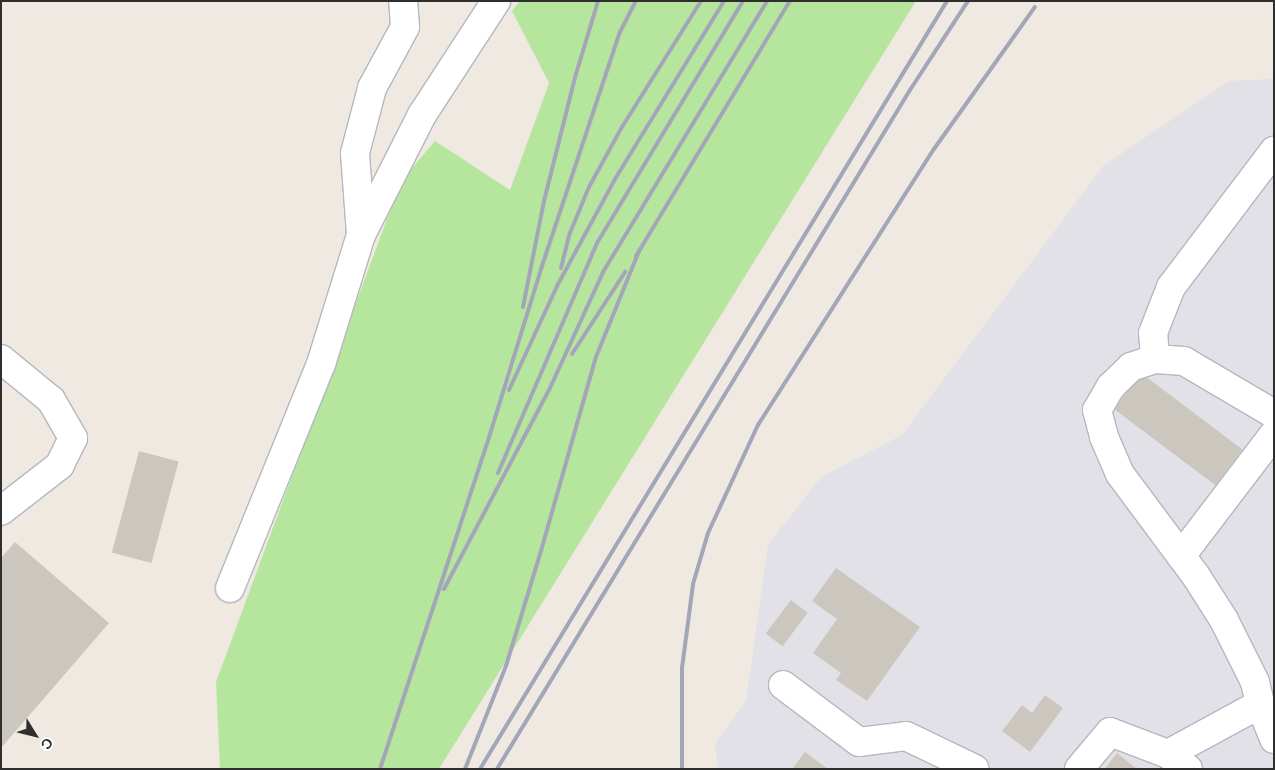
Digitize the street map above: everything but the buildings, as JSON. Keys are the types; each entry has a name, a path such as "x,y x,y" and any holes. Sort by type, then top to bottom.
{"lane":[{"path":"362,235 355,154 372,88 405,27 403,1"},
{"path":"230,588 321,364 362,235 422,115 496,1"},
{"path":"1155,359 1153,333 1171,287 1274,152"},
{"path":"1,359 51,400 72,438 60,466 1,511"},
{"path":"1274,414 1184,361 1155,359 1131,367 1111,386 1097,410 1104,437 1120,474 1181,556 1224,620 1256,682 1260,704 1274,739"},
{"path":"1181,556 1274,434"},
{"path":"783,685 859,742 906,736 975,769"},
{"path":"1079,769 1110,732 1178,761 1260,704"}],"shaded area":[{"path":"1274,79 1274,769 718,769 715,744 746,701 768,545 821,477 902,435 1103,166 1229,81"}],"green space":[{"path":"520,1 916,1 439,769 220,769 216,682 401,181 435,141 510,190 549,83 512,11"}],"railway":[{"path":"523,307 544,201 576,74 598,1"},
{"path":"380,769 490,434 541,269 620,32 636,1"},
{"path":"561,268 570,233 589,187 622,127 701,1"},
{"path":"509,390 557,286 615,179 724,1"},
{"path":"498,473 597,243 743,1"},
{"path":"444,589 550,388 603,272 767,1"},
{"path":"636,256 790,1"},
{"path":"480,769 947,1"},
{"path":"497,769 910,90 968,1"},
{"path":"682,769 682,668 693,584 708,533 758,425 934,149 1035,7"},
{"path":"465,769 506,666 596,357 639,251"},
{"path":"572,354 625,272"}]}
